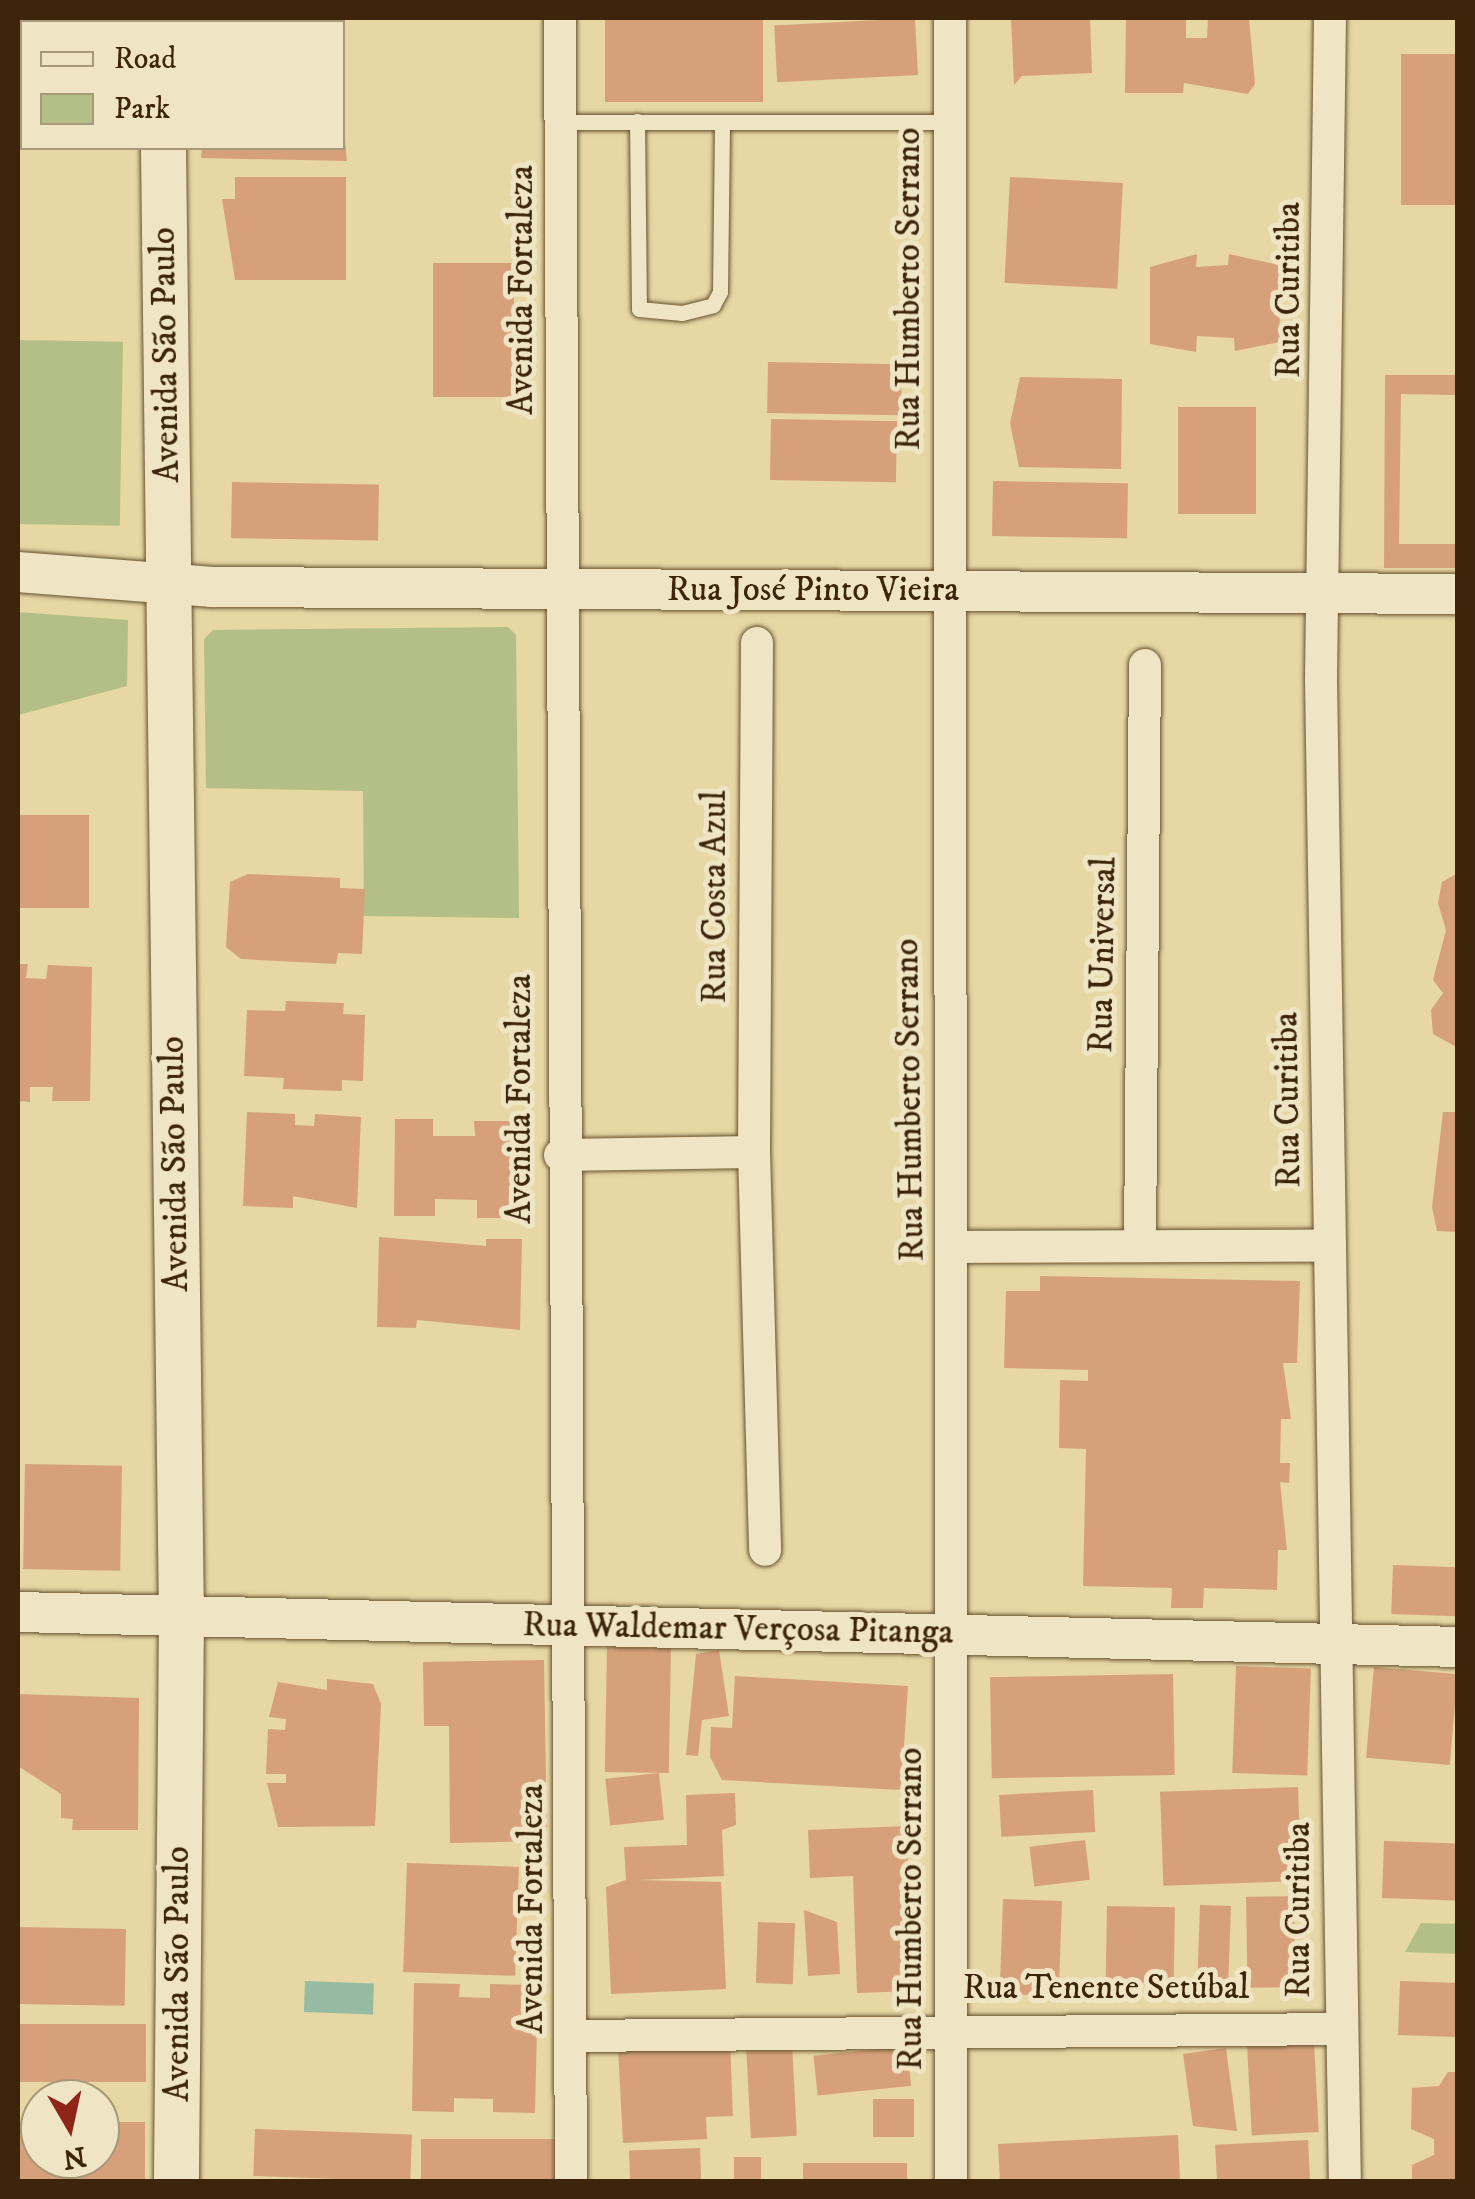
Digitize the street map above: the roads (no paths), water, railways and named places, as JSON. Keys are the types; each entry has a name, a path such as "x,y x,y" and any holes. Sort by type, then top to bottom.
{"main road":[{"name":"Avenida São Paulo","path":"163,150 181,1616 176,2182"}],"street":[{"name":"Avenida Fortaleza","path":"560,18 565,588 560,1155 574,1626 571,2182"},
{"name":"Rua Humberto Serrano","path":"950,18 945,591 952,1247 951,2182"},
{"name":"Rua Curitiba","path":"1330,18 1330,1246 1344,2182"},
{"name":"Rua José Pinto Vieira","path":"18,572 168,586 1458,594"},
{"name":"Rua Costa Azul","path":"757,643 754,1152 765,1550"},
{"name":"Rua Universal","path":"1140,1246 1146,665"},
{"path":"560,1155 754,1152"},
{"path":"952,1247 1330,1246"},
{"name":"Rua Waldemar Verçosa Pitanga","path":"18,1612 1458,1647"},
{"name":"Rua Tenente Setúbal","path":"572,2036 949,2027 1340,2030"}],"lane":[{"path":"563,122 950,122"},
{"path":"636,122 640,309 682,314 712,305 720,292 722,122"}]}
